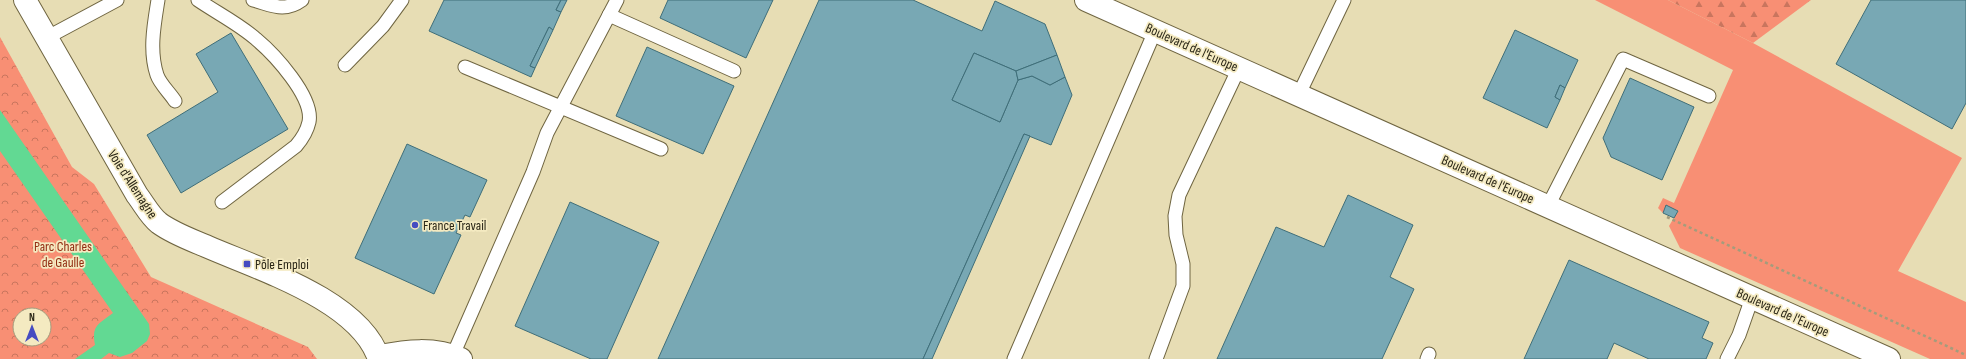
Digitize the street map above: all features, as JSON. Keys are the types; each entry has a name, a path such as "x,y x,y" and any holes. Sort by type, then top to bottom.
{"street":[{"name":"Voie d'Allemagne","path":"24,0 137,194 158,222 179,235 305,289 332,304 350,318 366,334 379,358 414,350 457,357"},
{"name":"Boulevard de l'Europe","path":"1086,0 1889,359"}],"lane":[{"path":"46,38 117,0"},
{"path":"158,0 152,54 158,76 175,101"},
{"path":"198,0 256,39 289,74 307,104 310,121 304,136 296,146 222,202"},
{"path":"253,0 283,8 291,7 302,0"},
{"path":"345,65 383,26 402,0"},
{"path":"457,357 533,172 547,133 617,0"},
{"path":"1299,94 1344,0"},
{"path":"609,15 734,71"},
{"path":"1014,359 1155,31"},
{"path":"1548,206 1622,58 1709,96"},
{"path":"465,67 661,149"},
{"path":"1156,359 1183,286 1183,264 1176,235 1175,216 1179,196 1239,68"},
{"path":"1727,359 1739,335 1752,298"}],"path":[{"path":"1667,217 1966,355"}],"green space":[{"path":"1595,0 1668,0 1753,43 1962,158 1898,271 1966,302 1966,359 1930,359 1680,248 1669,226 1678,211 1666,206 1663,213 1658,208 1663,198 1674,203 1733,70"},
{"path":"1668,0 1811,0 1753,43"},
{"name":"Parc Charles de Gaulle","path":"0,37 72,167 94,184 151,277 308,347 317,359 0,359"}],"shaded area":[{"path":"0,110 149,324 150,334 147,341 132,353 120,357 109,353 101,359 75,359 95,345 95,329 113,313 0,151"}],"building":[{"path":"444,0 561,0 556,10 561,12 553,30 549,27 530,66 535,68 531,77 429,31"},
{"path":"561,0 567,0 561,12 556,10"},
{"path":"668,0 773,0 746,58 660,18"},
{"path":"819,0 913,0 982,31 995,1 1045,24 1057,55 1016,71 974,53 952,100 1000,122 1018,80 1032,76 1050,85 1065,77 1072,95 1051,145 1024,134 923,359 658,359"},
{"path":"1871,0 1966,0 1966,103 1952,129 1836,64"},
{"path":"549,27 553,30 535,68 530,66"},
{"path":"1515,30 1578,60 1565,88 1560,85 1555,97 1560,100 1547,128 1483,98"},
{"path":"231,33 288,129 181,193 147,135 218,92 196,54"},
{"path":"647,47 734,86 703,154 616,116"},
{"path":"974,53 1016,71 1018,80 1000,122 952,100"},
{"path":"1057,55 1065,77 1050,85 1032,76 1018,80 1016,71"},
{"path":"1630,78 1694,107 1662,180 1611,157 1603,138"},
{"path":"1560,85 1565,88 1560,100 1555,97"},
{"path":"1024,134 1030,136 932,359 923,359"},
{"name":"France Travail","path":"407,144 487,180 470,217 465,215 456,233 461,235 434,294 355,258"},
{"path":"1348,195 1413,225 1390,277 1414,289 1382,359 1217,359 1276,227 1324,247"},
{"path":"570,202 659,242 607,359 591,359 515,326"},
{"path":"1666,205 1678,211 1674,218 1663,213"},
{"path":"1569,260 1709,322 1702,338 1713,343 1706,359 1649,359 1614,343 1607,359 1524,359"}],"place":[{"name":"France Travail","path":"415,225"},
{"name":"Pôle Emploi","path":"247,264"}]}
